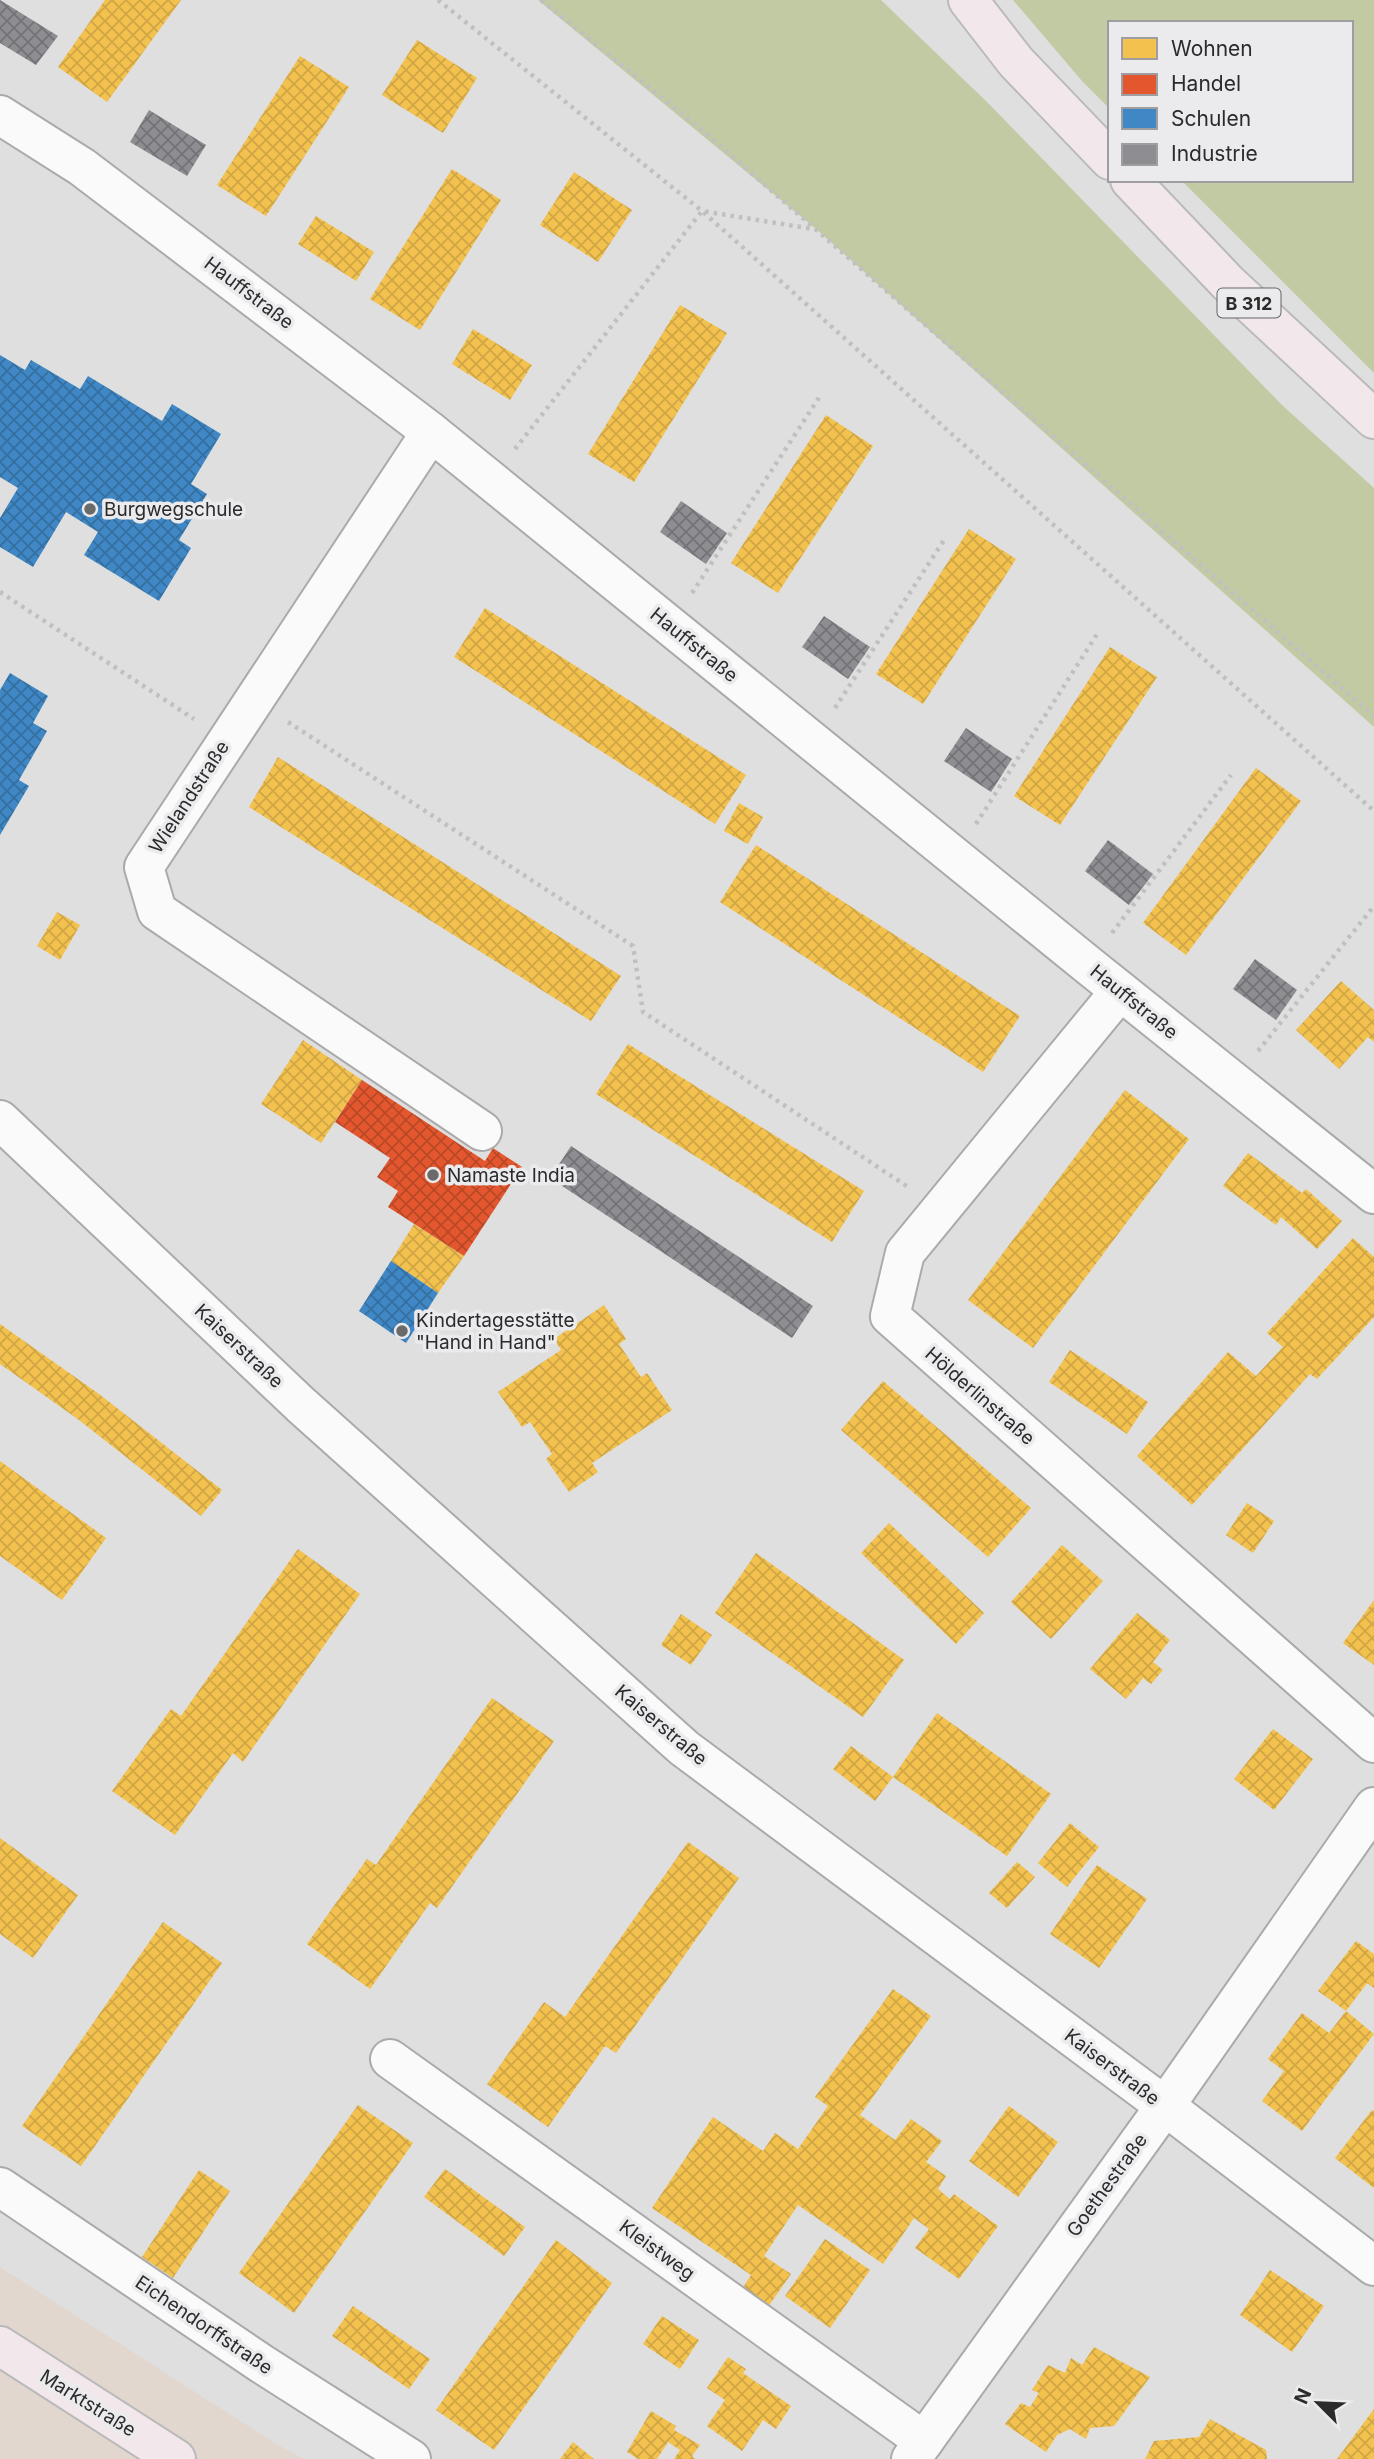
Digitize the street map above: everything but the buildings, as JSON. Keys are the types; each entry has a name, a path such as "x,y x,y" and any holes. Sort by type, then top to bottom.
{"main road":[{"path":"968,0 1016,62 1108,158"},
{"name":"B 312","path":"1132,182 1228,283 1374,419"},
{"name":"Marktstraße","path":"0,2346 176,2459"}],"street":[{"name":"Hauffstraße","path":"0,114 82,167 431,432 1374,1194"},
{"name":"Wielandstraße","path":"431,432 144,867 157,912 482,1131"},
{"name":"Hölderlinstraße","path":"1120,991 905,1253 890,1317 1374,1743"},
{"name":"Kaiserstraße","path":"0,1120 301,1405 684,1748 1374,2266"},
{"name":"Goethestraße","path":"918,2450 1374,1807"},
{"name":"Kleistweg","path":"390,2059 918,2450"},
{"name":"Eichendorffstraße","path":"0,2187 262,2364 411,2459"}],"path":[{"path":"438,0 702,211 1374,811"},
{"path":"541,0 696,125 1374,716"},
{"path":"702,211 816,229"},
{"path":"491,480 702,211"},
{"path":"671,626 820,396"},
{"path":"813,741 946,537"},
{"path":"0,592 227,741"},
{"path":"955,857 1099,631"},
{"path":"254,700 633,946 643,1012 940,1209"},
{"path":"1088,965 1231,775"},
{"path":"1233,1081 1374,906"}],"shaded area":[{"path":"0,2267 278,2445 304,2459 0,2459"}],"green space":[{"path":"538,0 881,0 987,102 1283,406 1374,488 1374,727 816,229"},
{"path":"1013,0 1374,0 1374,373 1183,182 1353,182 1353,21 1108,21 1108,107 1082,81"}],"place":[{"name":"Burgwegschule","path":"90,509"},
{"name":"Namaste India","path":"433,1175"},
{"name":"Kindertagesstätte \"Hand in Hand\"","path":"402,1331"}]}
